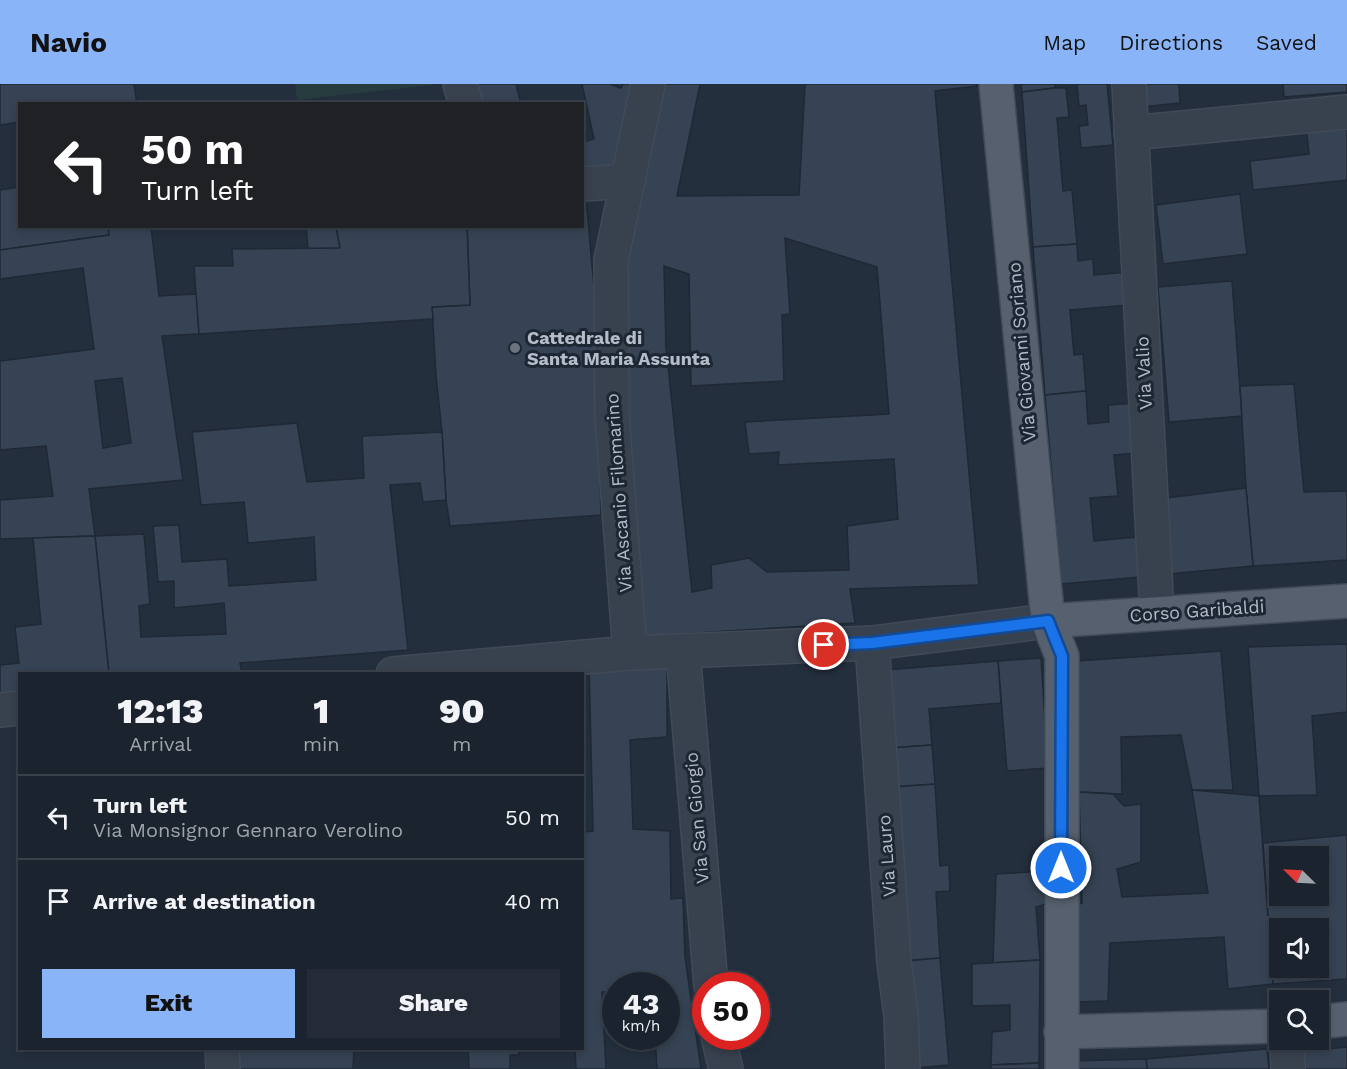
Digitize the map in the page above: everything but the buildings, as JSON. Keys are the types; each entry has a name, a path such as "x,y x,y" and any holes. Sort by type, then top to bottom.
{"main road":[{"name":"Via Giovanni Soriano","path":"996,84 1048,621 1062,656 1062,1069"},
{"name":"Corso Garibaldi","path":"1048,621 1347,601"},
{"path":"1329,1021 1347,1019"},
{"path":"1061,1032 1269,1026"}],"street":[{"path":"460,84 465,102"},
{"name":"Via Ascanio Filomarino","path":"630,653 612,416 611,260 648,84"},
{"name":"Via Valio","path":"1129,84 1157,613"},
{"path":"1131,133 1347,112"},
{"path":"584,184 628,181"},
{"path":"413,672 630,653 872,643 1048,621"},
{"name":"Via Lauro","path":"872,643 894,962 901,1016 903,1069"},
{"name":"Via San Giorgio","path":"683,651 710,972"},
{"path":"0,710 18,708"},
{"path":"222,1050 223,1069"},
{"path":"721,1050 726,1069"},
{"path":"1287,1050 1288,1069"}],"green space":[{"path":"295,84 432,84 432,85 297,100"}],"place":[{"name":"Cattedrale di Santa Maria Assunta","path":"515,348"}],"route":[{"path":"824,645 872,643 1048,621 1062,656 1061,868"}]}
